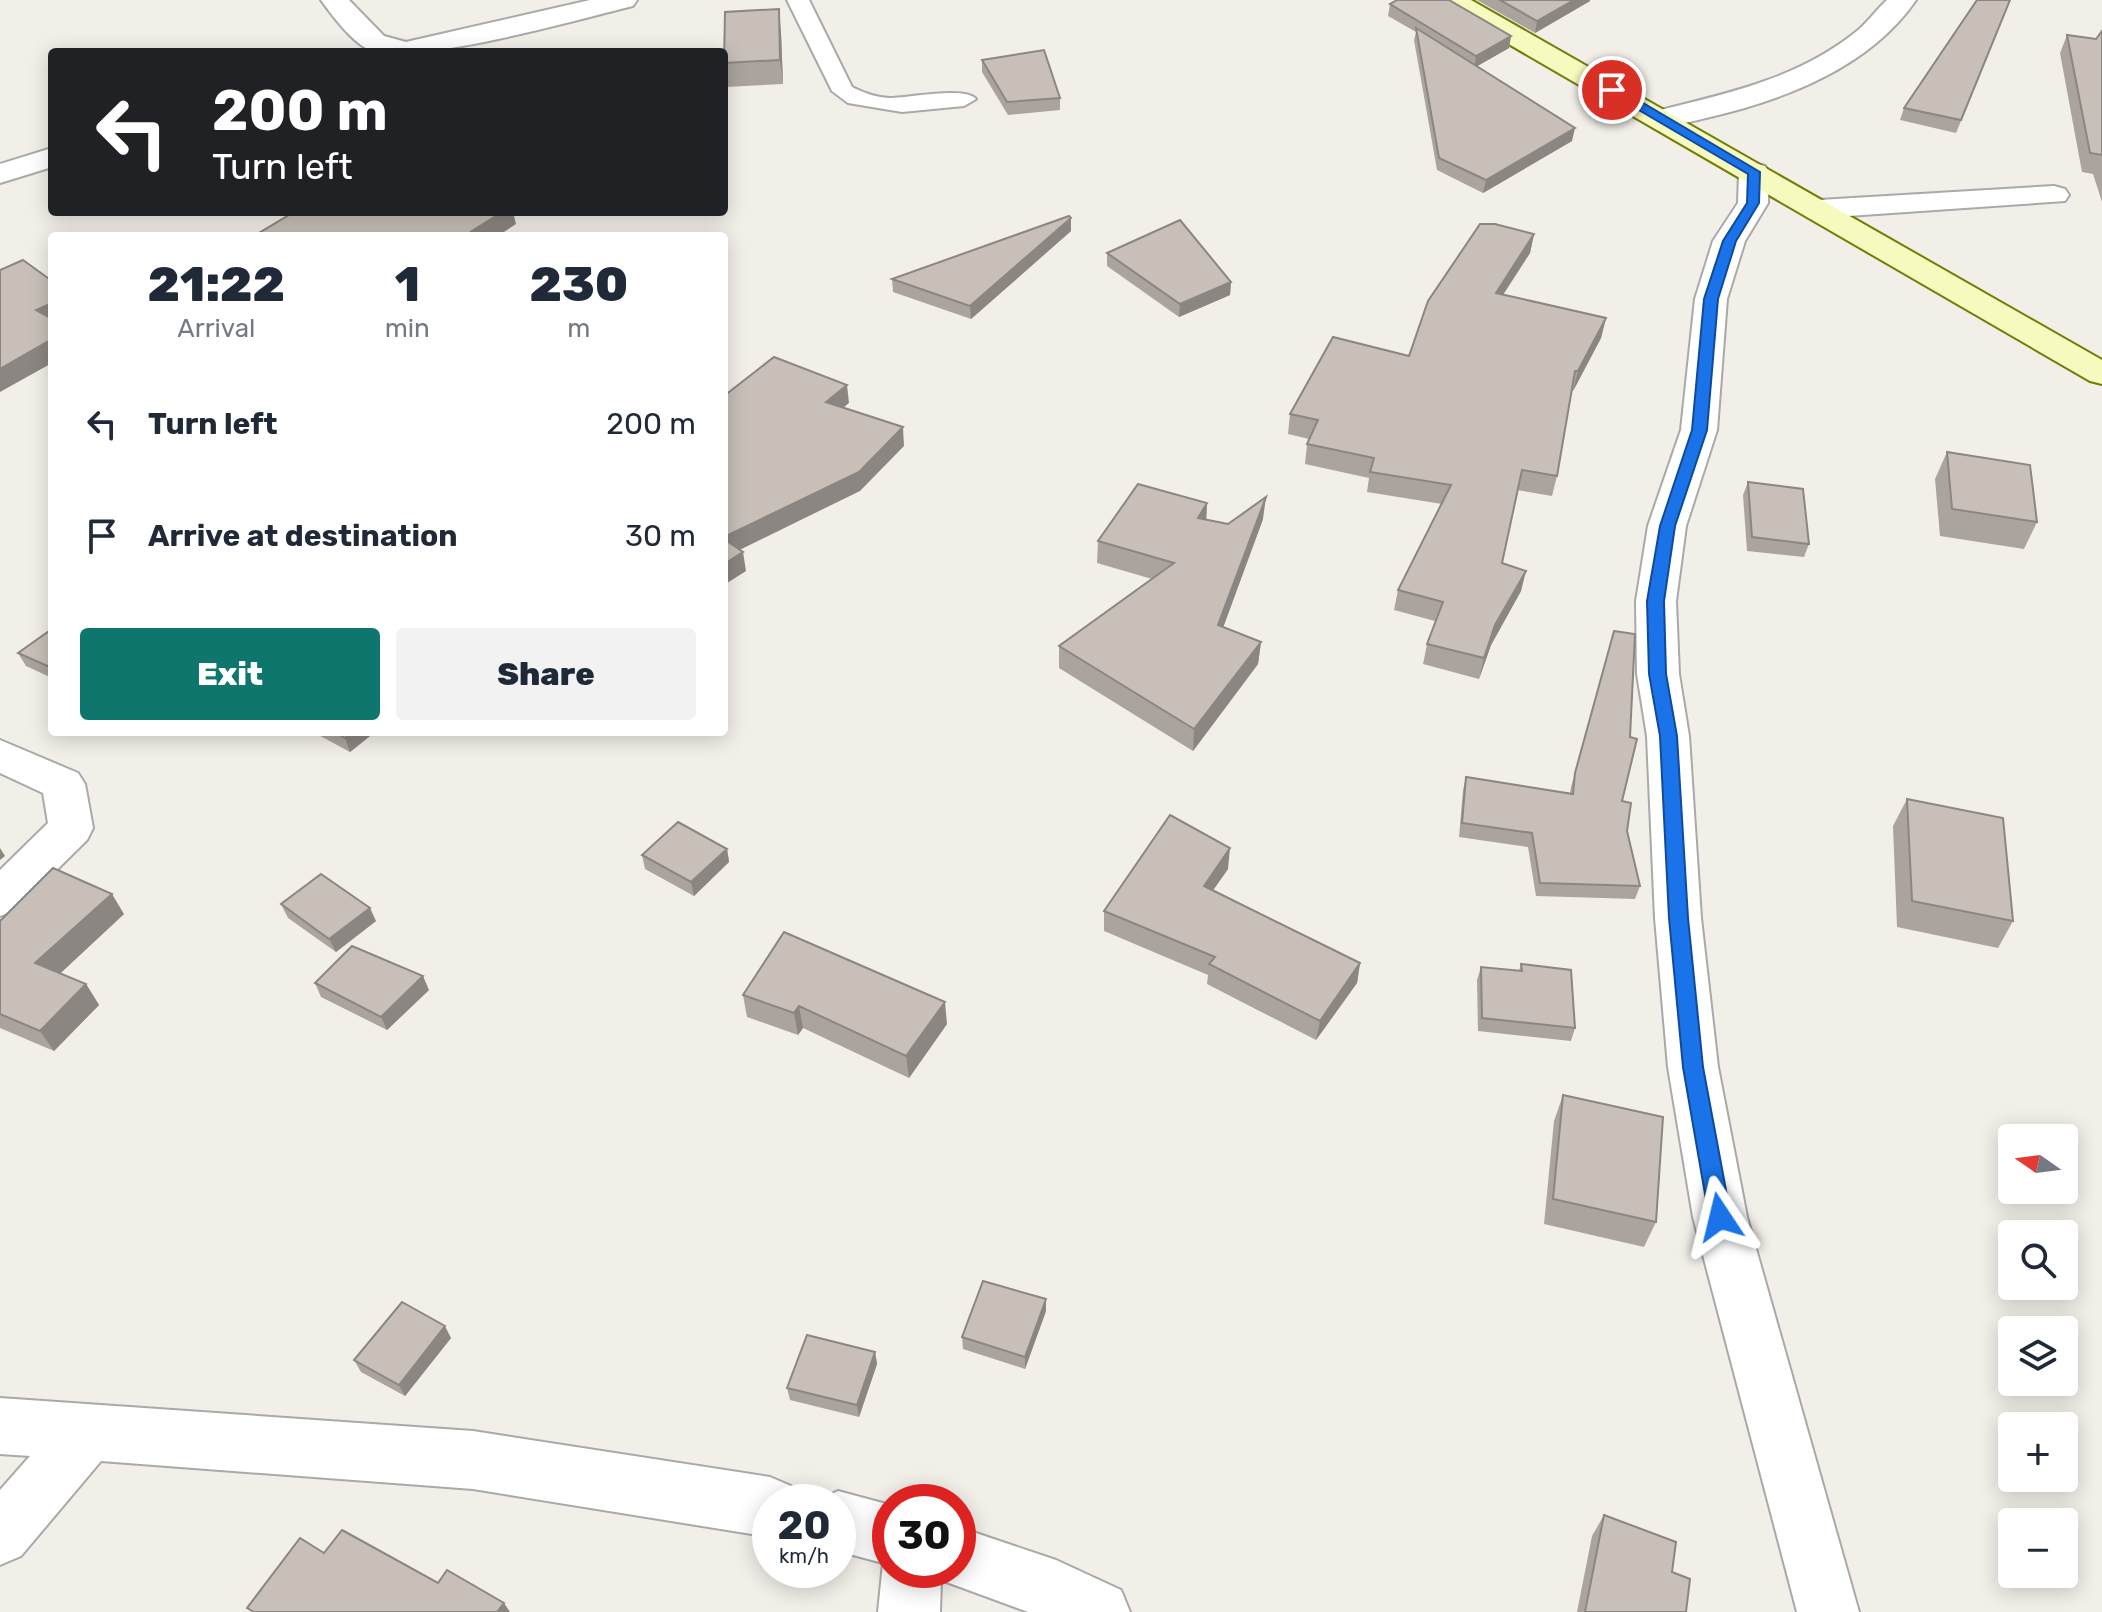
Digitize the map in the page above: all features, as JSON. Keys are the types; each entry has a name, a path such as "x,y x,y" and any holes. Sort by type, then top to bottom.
{"street":[{"path":"334,0 374,42 393,48"},
{"path":"415,48 624,0"},
{"path":"1452,0 1662,118 2102,374"},
{"path":"1662,118 1719,109 1771,91 1868,36 1903,0"},
{"path":"0,174 48,158"},
{"path":"1754,172 1753,203 1729,241 1711,299 1699,430 1667,526 1656,601 1658,674 1668,736 1678,918 1693,1067 1717,1202 1828,1612"},
{"path":"1819,209 2054,195"},
{"path":"0,755 63,784 71,828 0,898"},
{"path":"0,1426 473,1460 752,1504"},
{"path":"0,1535 87,1434"},
{"path":"976,1563 1056,1591 1099,1612"},
{"path":"909,1612 910,1588"}],"lane":[{"path":"798,0 843,91 853,98 886,104 964,99"}],"building":[{"path":"1397,0 1449,0 1511,36 1476,56 1390,4"},
{"path":"1500,0 1574,0 1537,21"},
{"path":"1977,0 2010,0 1961,120 1904,108"},
{"path":"779,9 780,60 728,63 728,48 724,48 725,12"},
{"path":"1416,28 1575,128 1486,180 1439,158"},
{"path":"2102,31 2102,155 2090,153 2067,35 2096,39"},
{"path":"1044,50 1060,98 1007,102 982,60"},
{"path":"287,216 496,216 470,232 261,232"},
{"path":"1069,216 1071,218 970,306 892,279"},
{"path":"1180,220 1231,282 1180,304 1107,253"},
{"path":"1480,224 1495,224 1534,234 1496,293 1606,318 1578,371 1575,371 1557,476 1522,470 1502,563 1526,571 1495,625 1484,658 1427,644 1443,602 1398,590 1451,485 1370,472 1374,458 1307,444 1318,420 1290,414 1333,337 1409,356 1428,301"},
{"path":"23,260 48,278 48,305 36,310 48,317 48,341 0,369 0,270"},
{"path":"774,357 847,385 826,402 903,427 859,472 728,535 728,393"},
{"path":"1947,452 2030,465 2037,522 1952,509"},
{"path":"1748,482 1803,489 1809,544 1752,537"},
{"path":"1138,484 1207,503 1198,518 1228,524 1266,497 1218,625 1261,642 1194,729 1059,646 1174,563 1098,541"},
{"path":"728,542 743,552 728,561"},
{"path":"1614,631 1635,634 1630,737 1637,739 1622,801 1631,803 1627,831 1640,886 1540,883 1532,833 1462,823 1466,777 1573,794 1575,773"},
{"path":"48,632 48,666 18,653"},
{"path":"1907,799 2003,818 2013,921 1912,901"},
{"path":"1170,815 1230,848 1204,886 1360,963 1320,1021 1209,964 1215,957 1104,911"},
{"path":"678,822 727,849 691,882 642,855"},
{"path":"53,868 112,894 35,963 86,984 40,1031 0,1014 0,921"},
{"path":"321,874 370,908 329,939 281,904"},
{"path":"784,932 945,1002 906,1056 799,1006 794,1013 743,995"},
{"path":"352,946 423,976 381,1017 315,983"},
{"path":"1521,964 1571,970 1575,1028 1482,1018 1481,967 1522,971"},
{"path":"1563,1095 1663,1117 1656,1222 1553,1199"},
{"path":"983,1281 1046,1299 1025,1357 962,1337"},
{"path":"402,1302 445,1326 399,1385 354,1360"},
{"path":"807,1335 875,1352 857,1405 787,1388"},
{"path":"1604,1515 1676,1542 1672,1572 1690,1579 1686,1612 1585,1612"},
{"path":"342,1530 438,1583 447,1570 504,1603 497,1612 254,1612 247,1608 300,1538 324,1553"}],"route":[{"path":"1612,90 1754,172 1753,203 1729,241 1711,299 1699,430 1667,526 1656,601 1658,674 1668,736 1678,918 1693,1067 1720,1217"}]}
